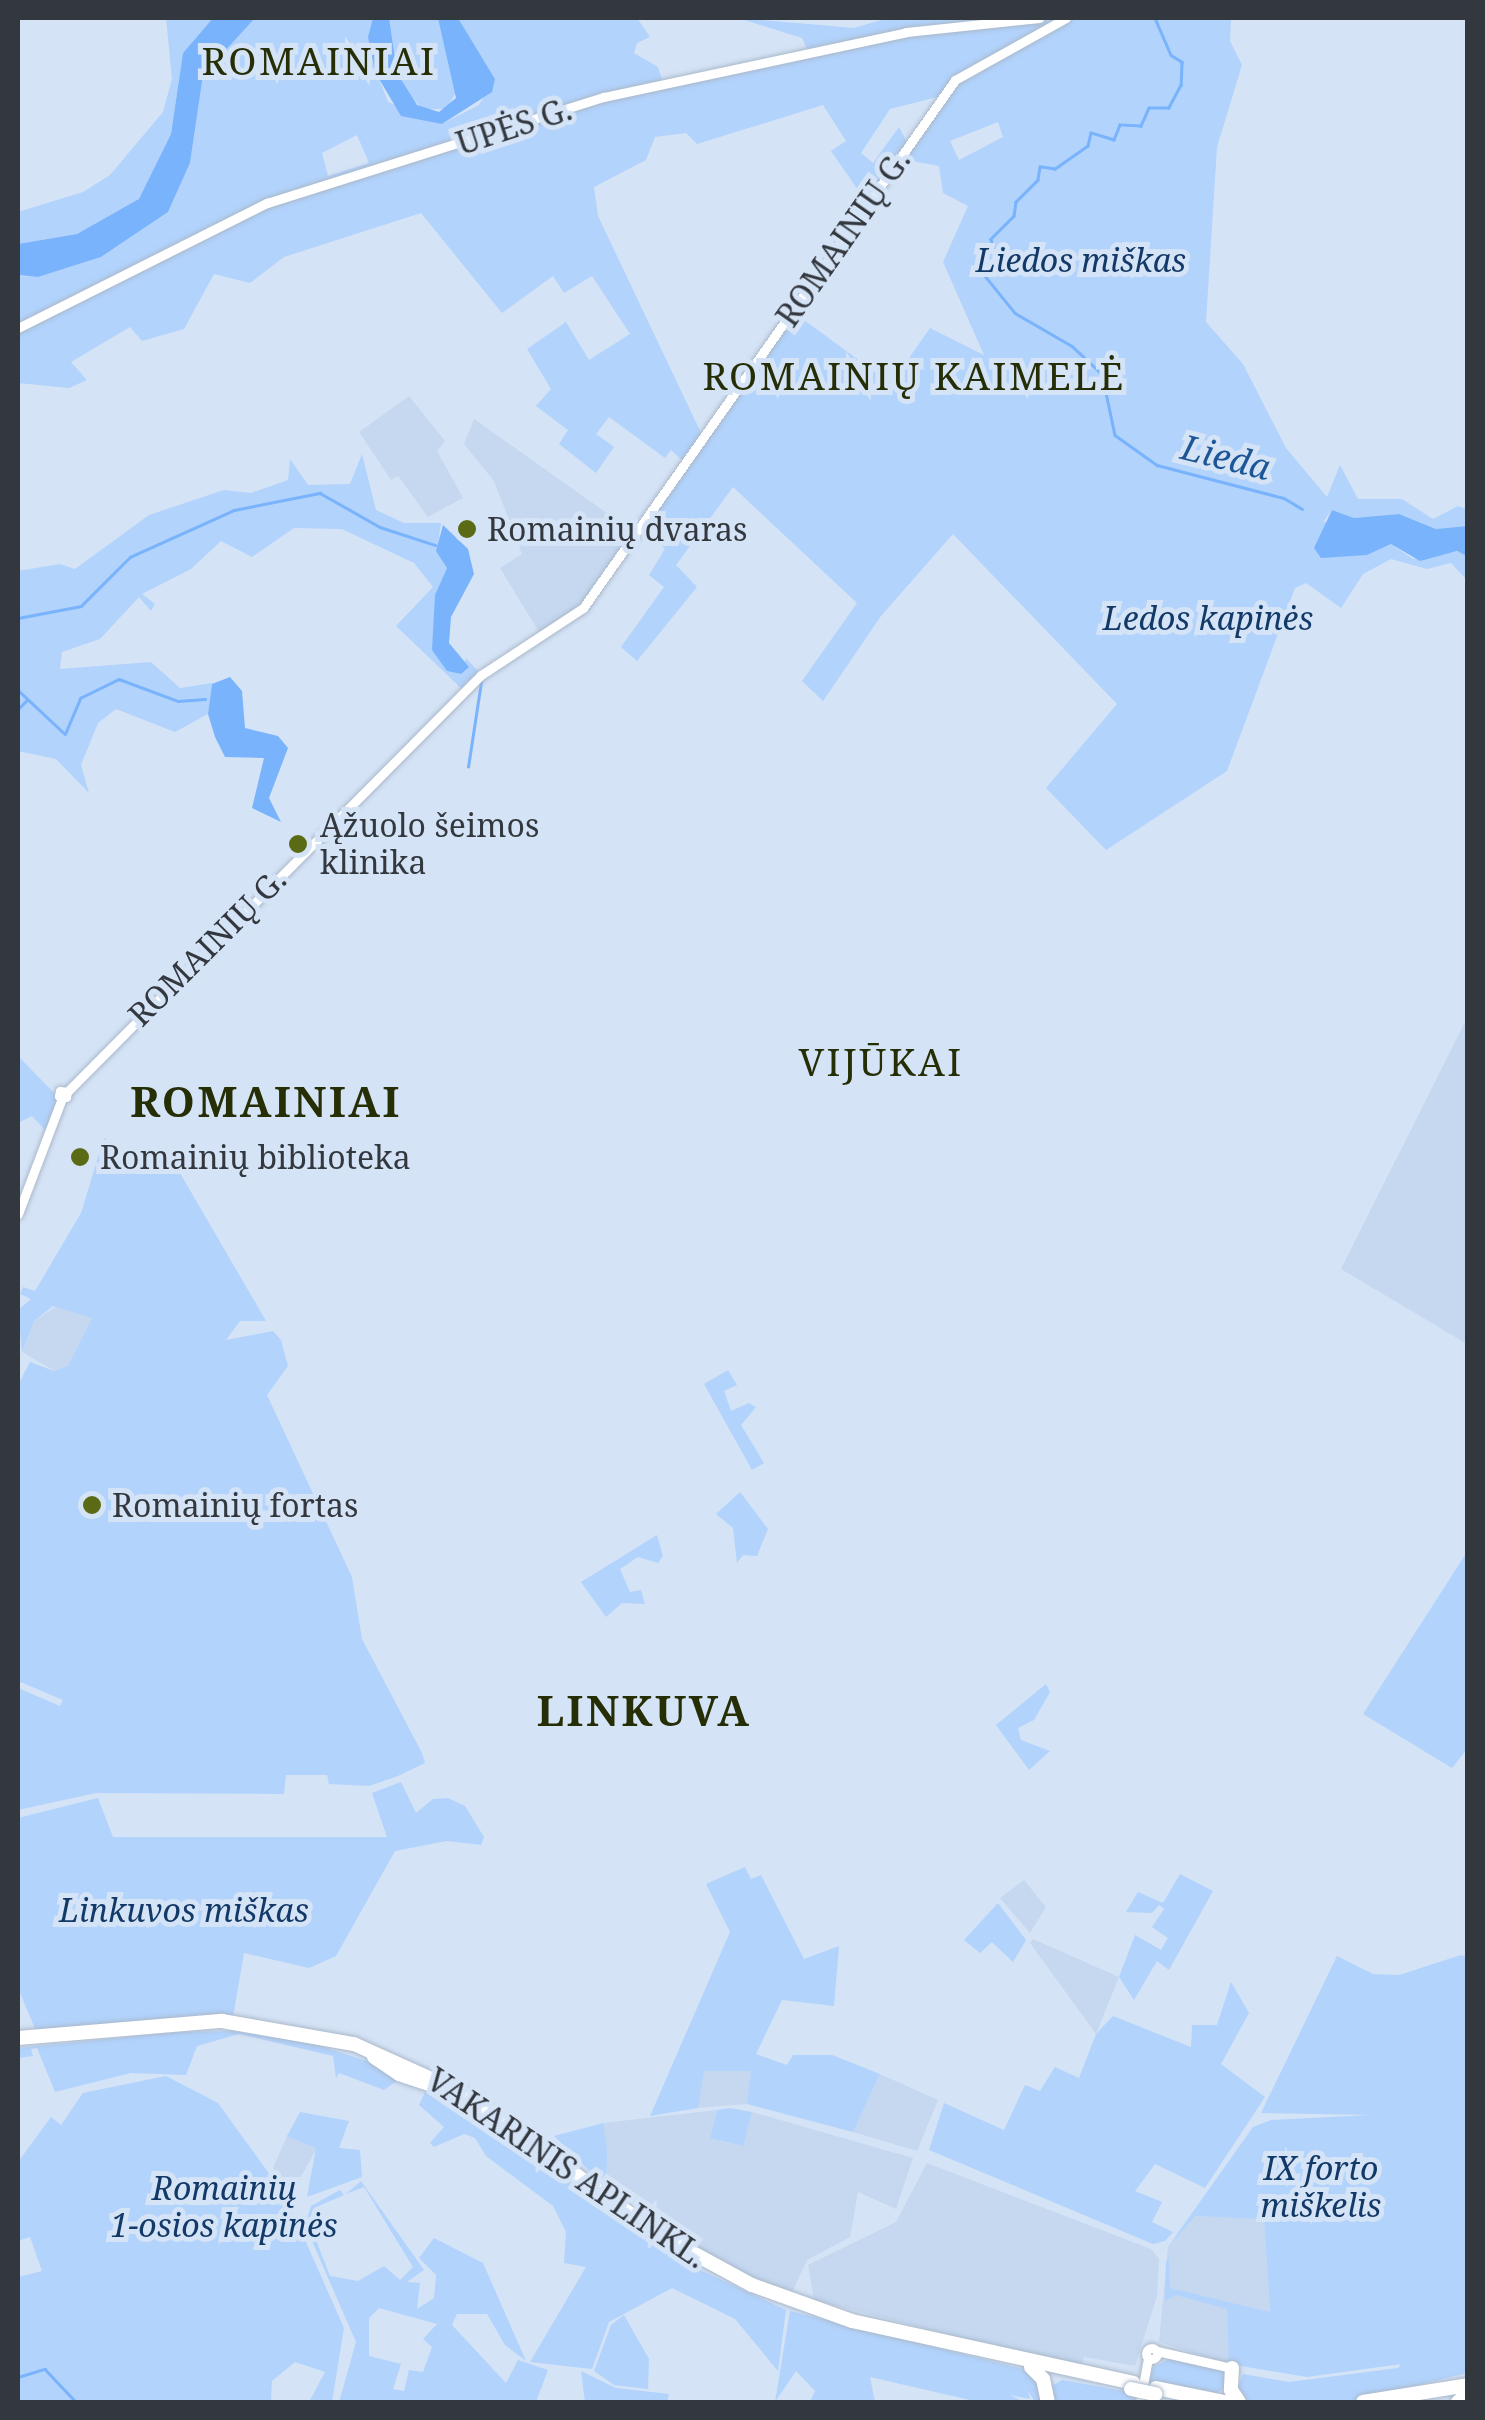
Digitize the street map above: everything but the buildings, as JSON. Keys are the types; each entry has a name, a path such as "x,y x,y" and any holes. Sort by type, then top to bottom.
{"highway":[{"name":"VAKARINIS APLINKL.","path":"18,2041 222,2021 310,2032 399,2060 418,2054 424,2072 488,2111 658,2234 779,2300"},
{"name":"VAKARINIS APLINKL.","path":"18,2041 222,2028 298,2036 374,2057 399,2074 441,2088 656,2240 779,2300 852,2321 1035,2360"},
{"name":"VAKARINIS APLINKL.","path":"801,2308 1035,2360 1075,2374 1145,2383 1200,2400 1224,2402"},
{"path":"852,2321 960,2342 970,2334 984,2349"},
{"path":"1035,2360 1047,2397 1075,2374 1072,2356"},
{"path":"1200,2400 1231,2375 1239,2402"},
{"path":"1412,2393 1468,2375"},
{"path":"1363,2402 1468,2384"},
{"path":"1458,2402 1468,2393"}],"main road":[{"name":"UPĖS G.","path":"18,328 268,202 604,97 906,32 1039,18"},
{"name":"ROMAINIŲ G.","path":"18,1214 64,1095 482,675 583,608 954,80 1066,18"},
{"path":"1145,2383 1172,2355"},
{"path":"1140,2402 1154,2356 1172,2355 1231,2375"}],"shaded area":[{"path":"409,396 445,441 437,451 463,498 428,517 398,476 391,480 359,432"},
{"path":"474,419 635,533 583,605 539,632 500,568 522,554 494,481 464,444"},
{"path":"1467,1018 1467,1344 1341,1269"},
{"path":"60,1304 92,1318 68,1366 55,1371 22,1352 34,1321"},
{"path":"1024,1880 1046,1907 1030,1933 1000,1898"},
{"path":"1033,1939 1119,1977 1096,2034 1030,1943"},
{"path":"703,2071 752,2071 747,2104 698,2108"},
{"path":"880,2074 938,2100 917,2151 853,2132"},
{"path":"717,2110 710,2138 742,2146 752,2112 913,2158 896,2209 858,2192 850,2237 807,2260 790,2297 694,2252 603,2192 603,2123"},
{"path":"287,2136 317,2148 291,2195 273,2168"},
{"path":"927,2163 1151,2249 1159,2259 1157,2296 1135,2366 1084,2357 1080,2368 814,2300 808,2265 896,2222"},
{"path":"1194,2216 1264,2218 1270,2312 1229,2364 1159,2342 1168,2247"}],"green space":[{"path":"166,18 213,18 183,53 171,134 139,200 77,234 18,244 18,212 83,192 110,175 163,112 172,79"},
{"path":"255,18 373,18 369,53 388,102 442,124 479,105 495,79 458,18 637,18 650,37 637,43 634,53 658,67 662,80 809,54 802,38 738,18 854,28 888,18 1231,18 1230,41 1242,65 1217,147 1206,322 1243,364 1286,448 1327,497 1340,465 1358,499 1402,499 1433,519 1458,506 1467,509 1467,526 1436,529 1399,514 1354,518 1332,510 1324,521 1367,555 1391,544 1413,559 1461,551 1467,556 1467,580 1451,563 1427,569 1391,559 1363,574 1341,608 1306,583 1295,588 1227,771 1106,850 1046,788 1117,704 953,534 881,616 823,701 802,681 857,603 733,487 676,565 697,587 637,661 621,647 664,587 649,575 665,549 640,525 683,461 671,450 665,458 609,417 596,434 614,447 596,473 559,444 568,430 536,406 551,389 527,349 566,322 589,360 630,334 592,276 564,293 553,276 502,313 421,213 284,257 250,283 214,274 184,329 142,341 130,327 71,362 87,380 69,388 18,383 18,276 38,277 101,257 168,212 190,163 203,75","holes":["949,94 918,140 908,144 899,127 873,163 861,153 890,109","823,105 846,141 831,151 865,200 896,158 939,166 943,193 968,206 943,262 984,355 930,328 891,384 792,311 703,437 598,216 594,187 646,160 655,137 686,133 697,144","998,122 1003,137 959,160 950,141","357,135 369,163 328,176 322,153"]},
{"path":"388,18 438,18 457,90 447,109 423,109 407,94 391,54"},
{"path":"362,454 376,510 404,523 441,523 437,551 447,568 437,591 447,671 461,674 466,658 479,672 462,689 396,626 433,587 414,563 342,529 294,528 252,557 221,541 191,569 142,594 155,604 151,611 139,597 100,639 62,652 60,669 151,662 180,688 212,683 208,714 175,732 116,709 98,723 81,765 89,793 56,759 18,751 18,571 60,564 75,569 149,515 224,490 251,493 288,480 290,459 308,485 350,484"},
{"path":"18,1056 58,1097 47,1132 32,1116 18,1123"},
{"path":"104,1138 139,1163 173,1161 266,1321 240,1321 226,1340 273,1331 281,1340 288,1366 267,1395 352,1577 362,1639 425,1763 369,1786 329,1784 327,1775 286,1775 284,1794 96,1793 18,1810 18,1688 60,1706 63,1700 18,1681 18,1385 30,1362 54,1371 68,1366 92,1318 53,1306 34,1321 22,1352 18,1310 31,1299 20,1294 23,1287 35,1291 81,1213"},
{"path":"728,1370 737,1385 724,1391 731,1411 749,1403 756,1407 741,1425 764,1463 752,1470 704,1384"},
{"path":"740,1492 768,1529 757,1556 743,1555 737,1563 733,1528 716,1514"},
{"path":"657,1535 663,1556 658,1563 638,1557 620,1569 630,1592 641,1590 645,1604 622,1603 606,1617 581,1582"},
{"path":"1467,1552 1467,1749 1452,1768 1363,1714"},
{"path":"1046,1684 1050,1692 1034,1720 1018,1728 1021,1740 1050,1751 1029,1770 996,1725"},
{"name":"Linkuvos miškas","path":"401,1782 416,1813 433,1799 448,1798 465,1806 484,1837 481,1845 447,1841 395,1851 336,1956 309,1968 244,1953 233,2017 36,2031 18,1988 18,1818 98,1798 113,1837 387,1837 372,1793"},
{"path":"745,1867 751,1879 761,1875 804,1959 839,1946 834,2006 782,2000 756,2054 787,2065 793,2055 832,2055 880,2074 853,2132 747,2104 751,2071 704,2071 698,2108 650,2116 730,1932 706,1884"},
{"path":"1180,1874 1213,1891 1169,1970 1157,1961 1134,2000 1119,1977 1135,1935 1161,1950 1168,1938 1152,1927 1164,1909 1159,1905 1152,1913 1126,1912 1138,1892 1163,1903"},
{"path":"998,1903 1026,1940 1013,1962 992,1942 980,1953 964,1940"},
{"name":"IX forto miškelis","path":"1461,1955 1467,1957 1467,2373 1351,2402 1244,2402 1235,2395 1243,2374 1289,2382 1398,2368 1401,2364 1307,2377 1229,2364 1227,2309 1176,2295 1165,2301 1166,2262 1179,2244 1169,2259 1170,2288 1270,2312 1264,2219 1195,2216 1168,2247 1253,2127 1271,2120 1371,2115 1261,2113 1337,1956 1373,1974 1399,1975"},
{"path":"1231,1982 1249,2013 1221,2064 1265,2097 1205,2188 1155,2164 1135,2191 1162,2202 1152,2222 1173,2232 1165,2241 1153,2244 929,2150 944,2103 1004,2130 1025,2085 1040,2091 1055,2067 1079,2078 1096,2034 1113,2016 1191,2047 1192,2025 1217,2025"},
{"path":"232,2031 305,2041 385,2067 398,2080 384,2090 339,2073 336,2078 333,2056 239,2034 197,2046 186,2075 131,2073 55,2092 37,2048 31,2049 33,2056 18,2058 18,2048 177,2032"},
{"name":"Romainių 1-osios kapinės","path":"166,2076 218,2103 286,2197 344,2328 332,2402 309,2402 325,2372 295,2362 272,2381 271,2402 18,2402 18,2277 42,2271 30,2237 18,2241 18,2162 51,2117 61,2125 83,2093"},
{"path":"427,2088 473,2112 687,2264 786,2310 778,2371 735,2319 672,2288 609,2322 592,2369 530,2362 586,2267 564,2263 566,2232 553,2206 486,2156 475,2138 464,2134 434,2147 430,2143 444,2127 419,2105"},
{"path":"717,2110 752,2112 743,2146 710,2138"},
{"path":"300,2112 349,2121 339,2148 360,2150 362,2177 307,2197 316,2148 287,2136"},
{"path":"603,2123 607,2151 606,2187 554,2136"},
{"path":"361,2181 424,2270 407,2282 420,2283 417,2309 434,2298 436,2275 419,2258 434,2238 483,2263 526,2361 505,2345 487,2314 457,2314 452,2325 506,2383 518,2360 548,2370 536,2402 339,2402 356,2342 305,2225 311,2206 340,2190 344,2195 314,2208 309,2222 330,2276 358,2281 384,2266 400,2280 413,2267 364,2187 346,2194","holes":["379,2308 437,2324 423,2339 432,2347 423,2372 409,2370 404,2391 393,2389 401,2364 369,2356 369,2318"]},
{"path":"790,2311 1031,2371 1045,2402 1035,2402 1028,2391 1030,2399 1010,2395 1024,2402 979,2402 870,2377 875,2402 810,2402 815,2391 796,2371 775,2402"},
{"path":"624,2315 649,2359 648,2389 614,2385 594,2371 611,2325"},
{"path":"1169,2359 1224,2370 1225,2388 1213,2395 1148,2381 1154,2367"},
{"path":"581,2371 616,2388 669,2394 667,2402 585,2402"},
{"path":"1062,2380 1129,2392 1136,2402 1052,2402 1050,2387"}],"water":[{"path":"213,18 255,18 203,75 190,163 168,212 101,257 38,277 18,275 18,244 77,234 139,199 171,134 183,53"},
{"path":"373,18 389,18 397,73 417,105 439,112 456,98 438,18 458,18 495,79 492,92 442,124 401,116 375,72 368,37"},
{"path":"1332,510 1354,518 1399,514 1436,529 1467,526 1467,556 1457,551 1420,561 1391,544 1367,555 1321,558 1314,548"},
{"path":"443,525 468,549 474,574 451,617 449,643 469,667 461,674 447,671 432,650 435,595 447,568 436,551"},
{"path":"230,677 242,691 245,728 278,736 288,748 269,798 281,822 252,808 264,758 225,757 215,737 208,714 212,684"}],"waterway":[{"name":"Lieda","path":"1155,18 1171,55 1182,62 1181,85 1169,108 1149,108 1141,126 1120,125 1114,140 1091,133 1088,146 1055,169 1040,167 1038,180 1016,202 1014,216 991,239 994,252 981,256 977,266 1015,313 1072,346 1102,374 1115,435 1157,465 1284,498 1302,509"},
{"path":"18,618 81,606 130,557 234,510 320,493 380,527 435,545"},
{"path":"18,690 65,734 80,698 119,679 178,701 205,699"},
{"path":"468,767 481,682"},
{"path":"18,709 27,700"},
{"path":"18,2377 45,2369 76,2402"}],"place":[{"name":"Romainių dvaras","path":"467,529"},
{"name":"Ąžuolo šeimos klinika","path":"298,844"},
{"name":"Romainių biblioteka","path":"80,1157"},
{"name":"Romainių fortas","path":"92,1505"}],"district":[{"name":"ROMAINIAI","path":"319,61"},
{"name":"ROMAINIŲ KAIMELĖ","path":"914,376"},
{"name":"VIJŪKAI","path":"881,1062"},
{"name":"ROMAINIAI","path":"266,1101"},
{"name":"LINKUVA","path":"644,1710"}],"park label":[{"name":"Liedos miškas","path":"1081,260"},
{"name":"Ledos kapinės","path":"1208,618"}]}
